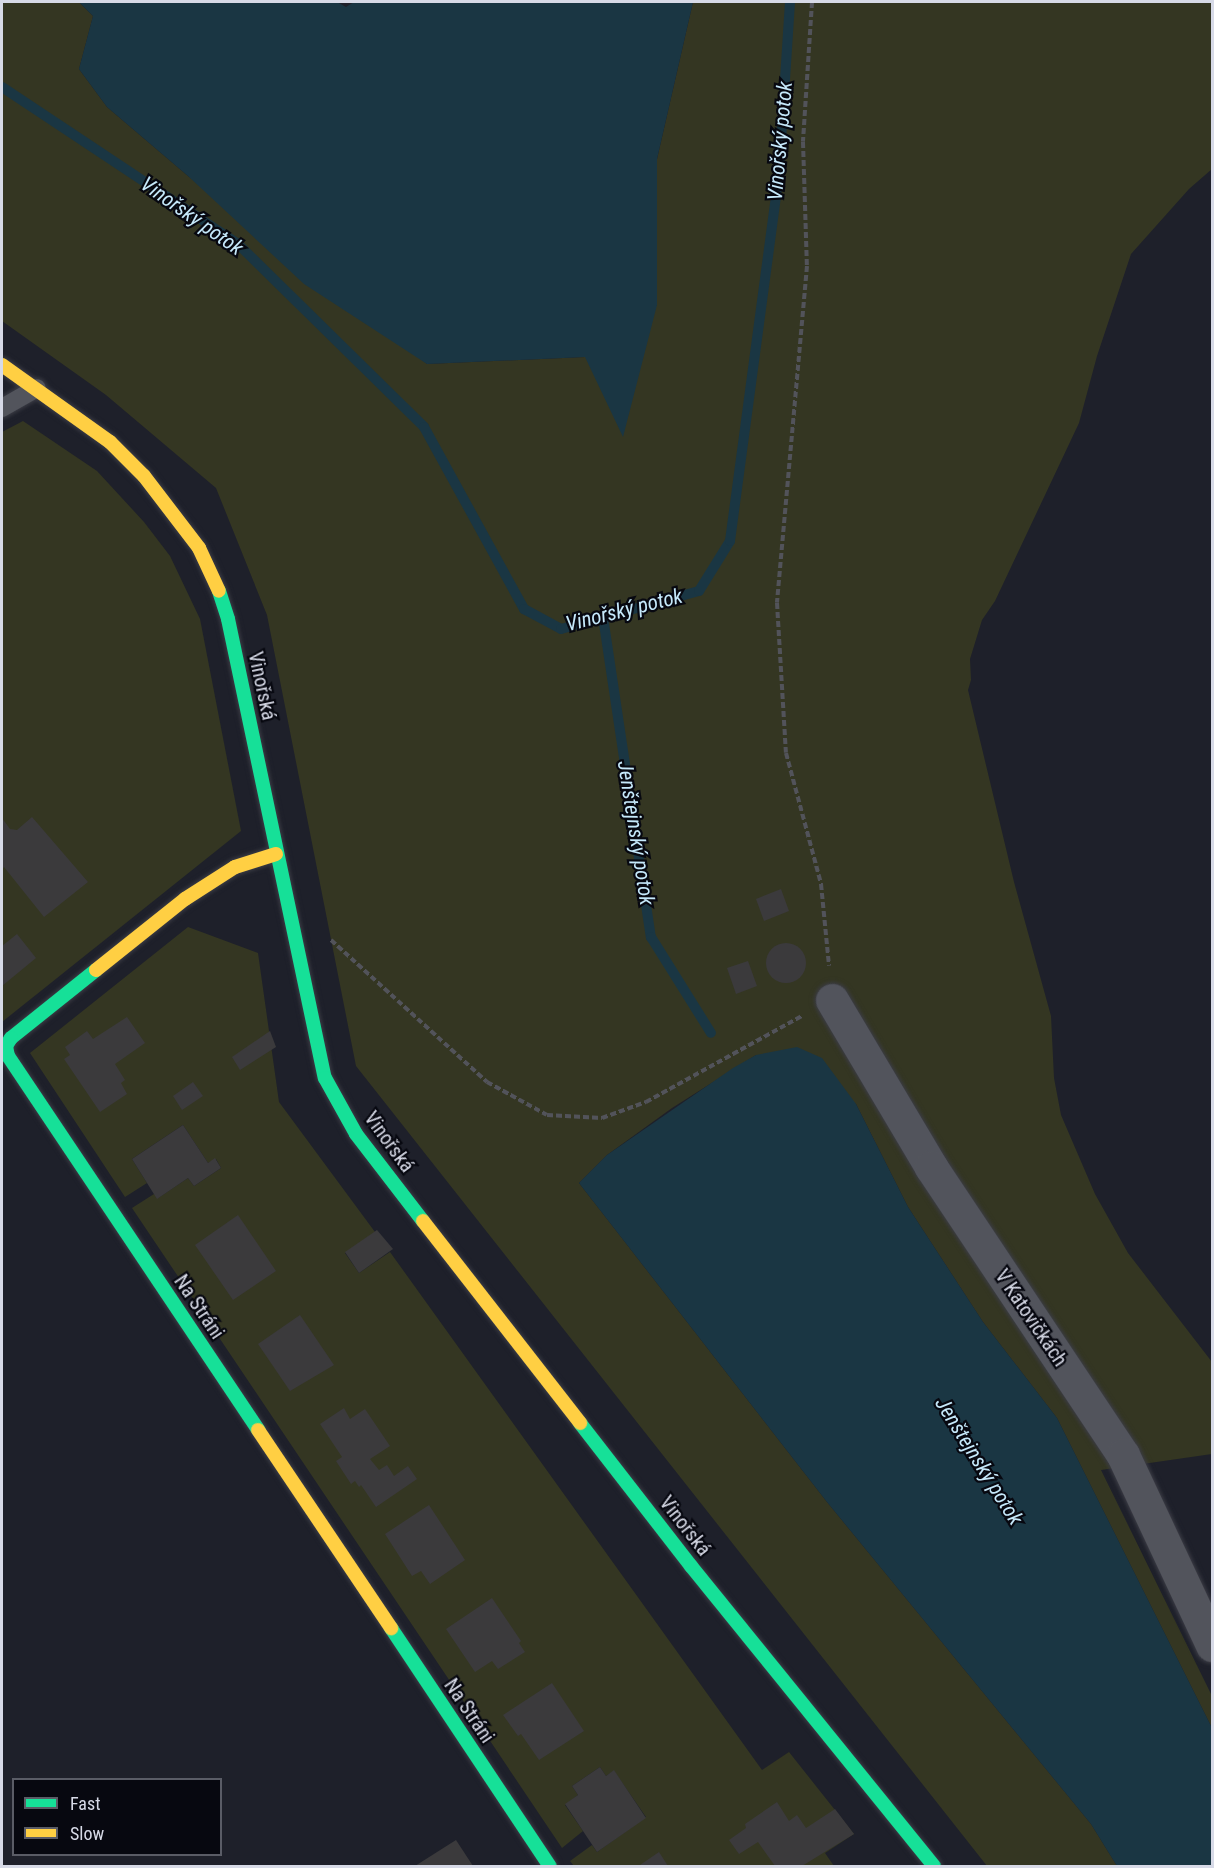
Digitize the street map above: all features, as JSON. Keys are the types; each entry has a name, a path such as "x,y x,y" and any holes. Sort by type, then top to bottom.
{"street":[{"name":"Vinořská","path":"2,365 110,442 144,476 176,514 199,548 216,583 228,619 325,1078 356,1134 684,1556 934,1866"},
{"name":"Na Stráni","path":"276,854 235,867 185,899 11,1038 6,1046 8,1056 550,1866"},
{"name":"V Katovičkách","path":"832,1000 931,1167 1123,1455 1212,1645"}],"lane":[{"path":"2,408 37,388"}],"path":[{"path":"330,939 488,1082 547,1115 602,1118 646,1102 832,1000 820,884 786,753 777,603 807,267 804,142 812,2"}],"green space":[{"path":"2,2 79,2 93,16 79,69 107,107 188,176 427,364 585,357 657,305 657,159 693,2 1212,2 1212,169 1189,189 1131,254 1097,356 1079,423 995,601 982,620 970,659 971,680 968,690 1014,882 1051,1016 1054,1078 1061,1115 1095,1194 1128,1253 1212,1362 1212,1454 1101,1470 1212,1696 1212,1728 1057,1418 983,1322 908,1207 856,1104 756,1055 672,1108 607,1155 579,1183 827,1502 1091,1824 1117,1866 987,1866 356,1066 267,615 216,488 106,395 2,321"},
{"path":"23,421 97,471 144,522 170,556 200,619 241,831 2,1022 2,432"},
{"path":"188,927 258,953 279,1102 375,1232 345,1253 359,1273 390,1252 762,1770 789,1752 854,1834 825,1853 834,1866 574,1866 570,1861 592,1845 597,1852 646,1817 614,1771 606,1776 600,1767 572,1786 578,1795 565,1805 583,1831 562,1848 132,1208 154,1194 158,1198 188,1178 194,1186 221,1168 216,1159 208,1163 183,1125 132,1159 147,1183 125,1197 30,1053"}],"water":[{"path":"79,2 337,2 346,7 354,2 693,2 657,159 657,305 623,437 585,357 427,364 304,284 188,176 107,107 79,69 93,16"},
{"path":"797,1047 822,1058 856,1104 908,1207 983,1322 1057,1418 1212,1728 1212,1866 1117,1866 1091,1824 827,1502 579,1183 607,1155 733,1068 756,1055"}],"building":[{"path":"32,817 88,882 44,917 4,867 2,870 2,818 10,829 17,830"},
{"path":"781,889 789,911 764,921 756,899"},
{"path":"17,934 36,958 2,986 2,946"},
{"path":"786,943 800,949 806,963 800,977 786,983 772,977 766,963 772,949"},
{"path":"748,961 757,986 736,994 727,968"},
{"path":"127,1017 145,1043 115,1064 125,1080 121,1083 127,1094 100,1112 64,1059 70,1055 65,1047 87,1031 93,1039"},
{"path":"270,1031 276,1047 240,1070 232,1057"},
{"path":"193,1082 203,1096 182,1110 173,1096"},
{"path":"183,1125 208,1163 215,1158 221,1168 194,1186 188,1178 157,1199 132,1159"},
{"path":"238,1215 276,1271 233,1300 195,1245"},
{"path":"377,1230 393,1249 359,1273 345,1252"},
{"path":"300,1315 334,1365 290,1391 258,1344"},
{"path":"344,1408 350,1419 365,1409 390,1446 370,1459 379,1470 387,1465 394,1476 408,1466 417,1479 376,1507 361,1485 359,1487 355,1481 351,1484 336,1461 342,1457 320,1424"},
{"path":"429,1505 465,1560 430,1584 421,1571 412,1576 385,1534"},
{"path":"492,1598 521,1641 519,1643 525,1652 498,1669 492,1661 475,1672 446,1629"},
{"path":"552,1683 584,1731 539,1760 521,1734 518,1736 503,1715"},
{"path":"600,1767 606,1776 614,1770 646,1818 597,1852 565,1804 578,1795 572,1786"},
{"path":"777,1802 789,1821 797,1815 806,1828 835,1809 854,1834 802,1866 775,1866 758,1842 739,1854 729,1840 746,1828 745,1824"},
{"path":"456,1840 473,1866 415,1866"},
{"path":"659,1852 668,1866 640,1865"}],"waterway":[{"name":"Vinořský potok","path":"2,87 237,243 424,427 524,609 561,629 699,591 730,541 779,172 790,2"},
{"name":"Jenštejnský potok","path":"603,617 651,937 711,1033"}],"traffic: fast":[{"path":"219,591 228,619 325,1078 356,1134 423,1221"},
{"path":"96,970 11,1038 6,1046 8,1056 258,1430"},
{"path":"580,1423 691,1566 934,1866"},
{"path":"391,1628 550,1866"}],"traffic: slow":[{"path":"2,365 110,442 144,476 199,548 219,591"},
{"path":"96,970 185,899 235,867 276,854"},
{"path":"423,1221 580,1423"},
{"path":"258,1430 391,1628"}]}
